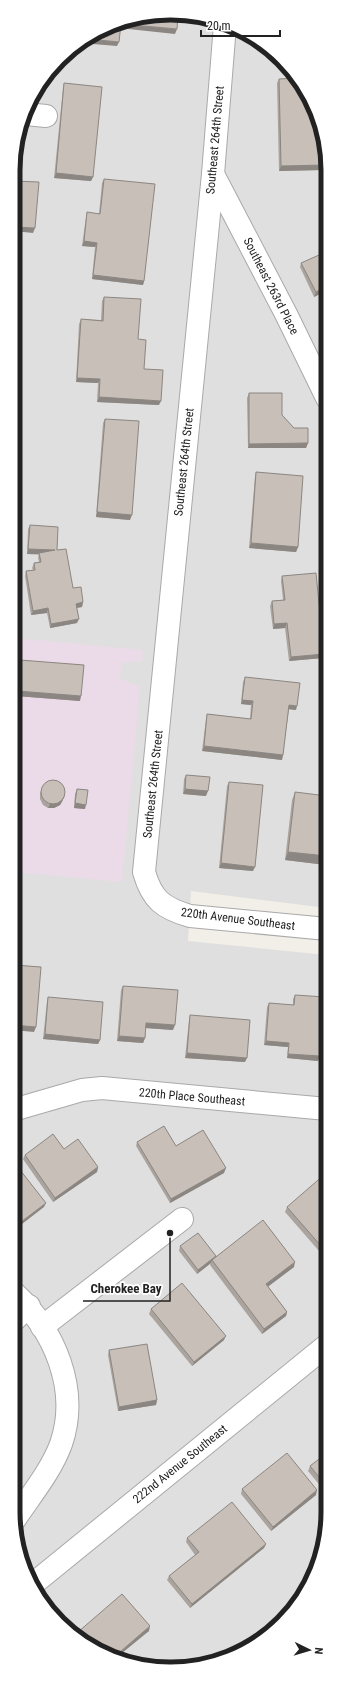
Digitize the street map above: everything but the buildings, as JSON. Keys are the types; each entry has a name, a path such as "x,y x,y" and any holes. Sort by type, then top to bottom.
{"street":[{"name":"Southeast 264th Street","path":"155,896 148,886 144,872 213,174 225,30"},
{"name":"Southeast 263rd Place","path":"213,174 321,384"},
{"name":"220th Avenue Southeast","path":"155,896 170,910 190,916 321,928"},
{"name":"220th Place Southeast","path":"20,1108 82,1090 102,1088 321,1108"},
{"path":"42,1327 182,1219"},
{"path":"20,1308 42,1327 53,1345 64,1372 67,1396 67,1418 61,1444 49,1468 20,1510"},
{"name":"222nd Avenue Southeast","path":"37,1581 321,1350"}],"shaded area":[{"path":"161,20 190,21 228,31 246,40 270,57 284,71 296,87 310,113 316,132 321,161 321,907 191,891 188,941 321,954 321,1521 316,1550 310,1569 296,1595 284,1611 270,1625 246,1642 228,1651 190,1661 161,1662 132,1657 113,1651 87,1637 71,1625 57,1611 40,1587 31,1569 25,1550 20,1521 20,161 25,132 31,113 45,87 57,71 71,57 95,40 113,31 132,25"},
{"path":"20,639 143,650 142,661 121,663 120,679 140,687 122,882 20,873"}],"place":[{"name":"Cherokee Bay","path":"170,1233"}]}
